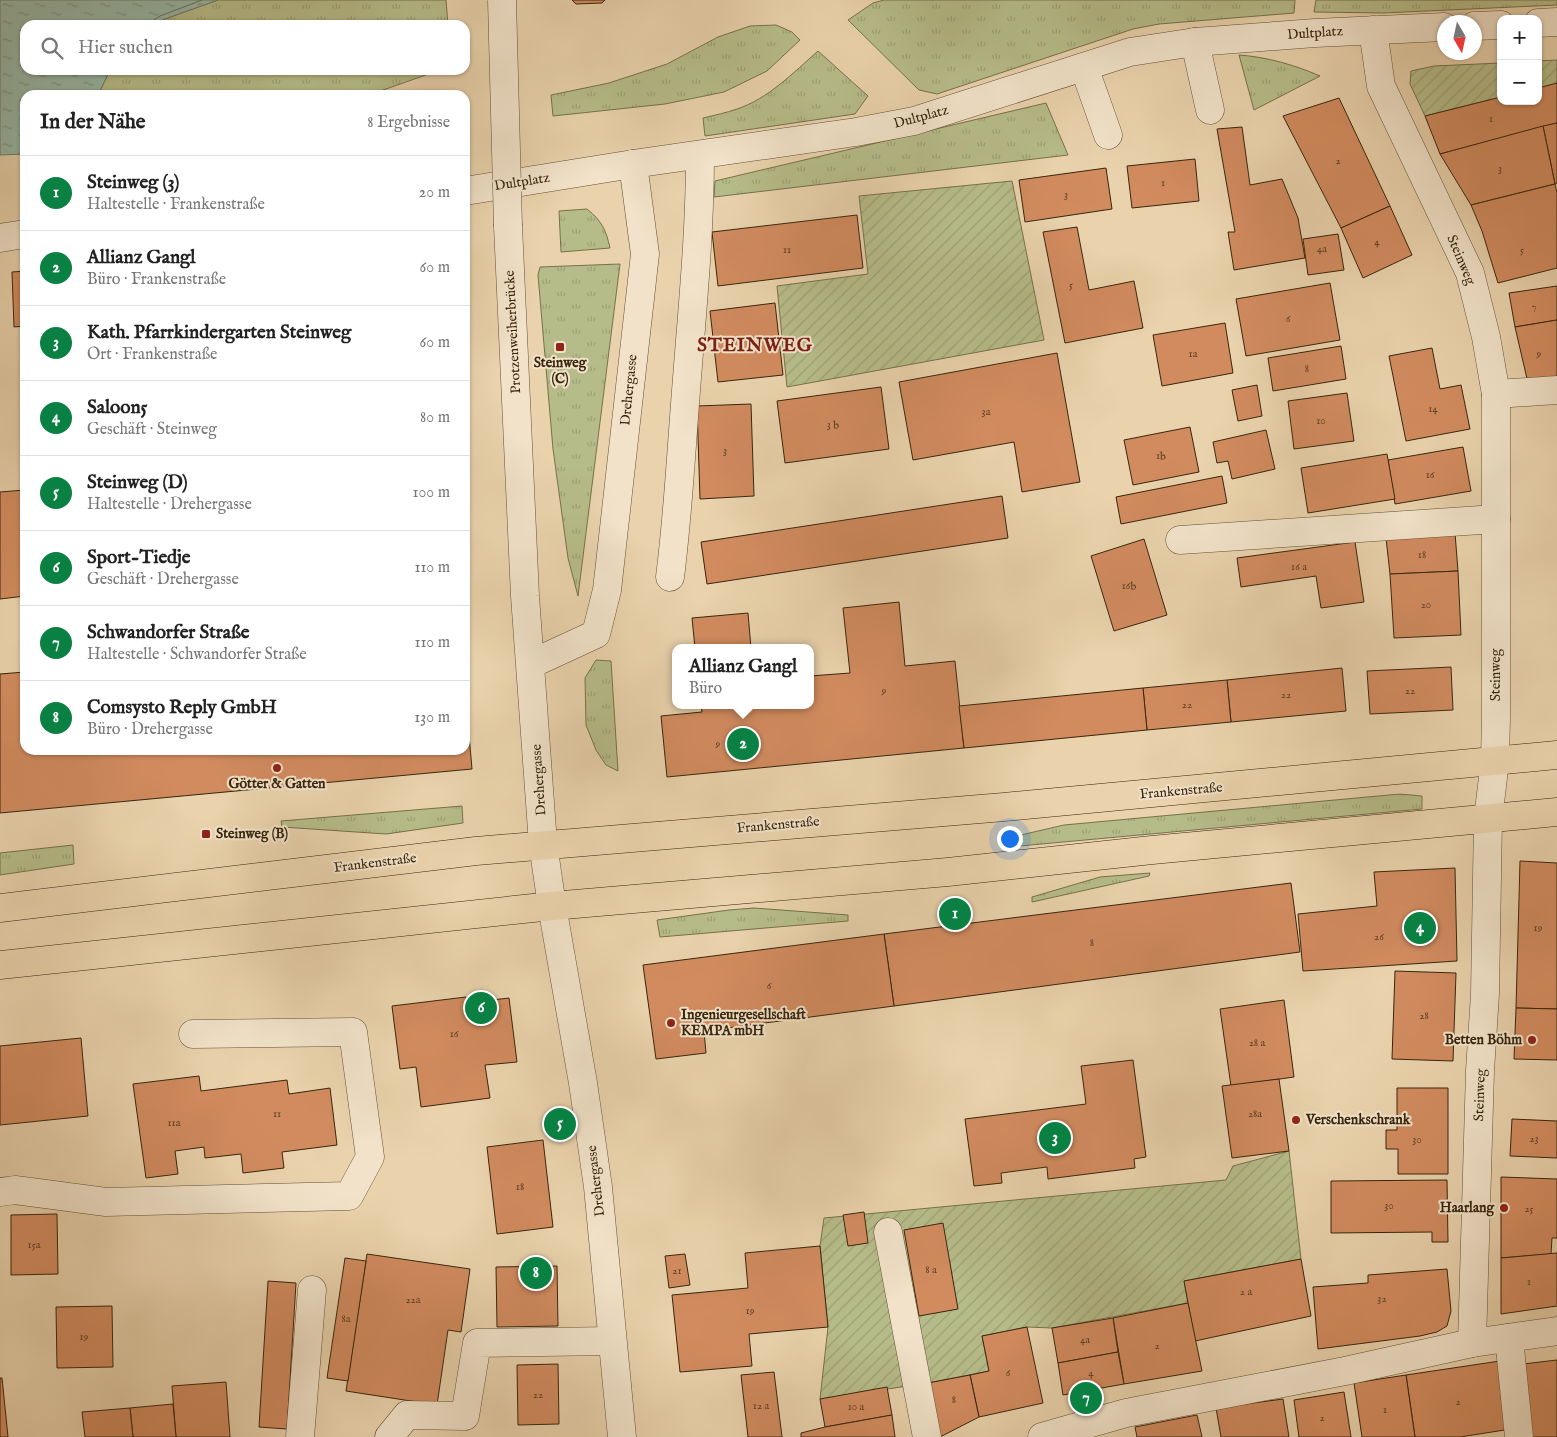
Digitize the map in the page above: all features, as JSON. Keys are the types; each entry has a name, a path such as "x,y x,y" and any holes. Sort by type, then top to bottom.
{"main road":[{"name":"Frankenstraße","path":"0,908 543,844 1004,807 1557,755"},
{"path":"0,964 552,906 948,872 1162,849 1557,812"}],"street":[{"name":"Protzenweiherbrücke","path":"502,0 508,226 525,596 531,664"},
{"path":"1542,23 1557,22"},
{"path":"1482,26 1497,25"},
{"name":"Dultplatz","path":"470,190 633,164 856,132 914,121 1130,52 1195,42 1437,27"},
{"name":"Steinweg","path":"1373,30 1381,86 1470,273 1486,337 1496,394 1495,761 1488,819 1485,994 1480,1071 1472,1344"},
{"path":"1195,42 1210,110"},
{"path":"1084,67 1108,135"},
{"path":"670,577 676,533 694,302 699,221 700,155"},
{"name":"Drehergasse","path":"622,1437 598,1187 583,1083 543,844 531,664 596,634 607,590 645,254 633,164"},
{"path":"0,238 20,235"},
{"path":"1496,394 1557,390"},
{"path":"1180,540 1496,519"},
{"path":"0,1192 15,1190 106,1202 349,1196 370,1157 353,1032 193,1034"},
{"path":"888,1232 927,1437"},
{"path":"300,1437 312,1290"},
{"path":"1042,1437 1126,1413 1345,1371 1472,1344 1557,1330"},
{"path":"1509,1338 1519,1437"},
{"path":"389,1437 407,1415 465,1416 476,1343 612,1341"}],"green space":[{"path":"218,0 446,0 448,20 162,20"},
{"path":"884,0 1295,0 1294,13 1159,24 1133,29 937,94 919,90 848,20 873,3"},
{"path":"1316,0 1557,0 1557,5 1383,13 1314,12"},
{"path":"776,25 792,32 800,40 767,71 724,92 665,104 553,116 551,95 609,83 667,64 718,37 750,26"},
{"path":"818,51 868,96 855,114 705,136 703,118 737,109 759,99 780,84"},
{"path":"1239,55 1281,62 1320,76 1254,110"},
{"path":"1557,60 1557,84 1542,88 1542,61"},
{"path":"1497,63 1497,98 1425,116 1410,84 1411,71 1434,66"},
{"path":"108,75 426,75 383,90 100,90"},
{"path":"1046,103 1068,155 714,197 715,181"},
{"path":"1012,181 1044,340 787,387 777,286 868,274 859,196"},
{"path":"587,209 603,226 610,248 561,252 559,211"},
{"path":"620,264 578,596 568,558 553,449 538,275 540,267"},
{"path":"596,660 611,661 618,771 606,765 596,750 586,725 585,678"},
{"path":"1400,794 1422,796 1422,809 1009,847 1008,838 1064,825"},
{"path":"462,806 463,823 386,834 282,827 281,821"},
{"path":"73,845 74,864 0,875 0,853"},
{"path":"1150,873 1149,876 1032,902 1032,897 1100,877"},
{"path":"754,908 848,915 848,921 660,937 657,920"},
{"path":"1289,1151 1301,1259 1184,1281 1188,1303 1052,1328 1027,1327 982,1336 989,1371 928,1383 820,1399 828,1327 820,1246 824,1218 1226,1180 1233,1166"}],"water":[{"path":"0,0 218,0 162,20 20,20 20,75 108,75 100,90 20,90 20,154 0,155"}],"building":[{"path":"572,0 605,0 602,3 576,4"},
{"path":"1557,83 1557,123 1440,154 1425,116 1497,98 1497,105 1542,105 1542,87"},
{"path":"1339,98 1390,206 1341,228 1283,116"},
{"path":"1557,123 1557,183 1555,184 1543,126"},
{"path":"1543,126 1555,184 1471,205 1440,154"},
{"path":"1242,127 1250,185 1282,179 1298,218 1305,258 1234,270 1228,232 1235,232 1217,129"},
{"path":"1195,159 1199,201 1132,208 1127,166"},
{"path":"1106,168 1112,209 1025,222 1019,180"},
{"path":"1555,184 1557,193 1557,268 1498,283 1482,231 1471,205"},
{"path":"1390,206 1412,255 1363,278 1341,228"},
{"path":"857,215 863,268 718,286 712,232"},
{"path":"1077,227 1089,290 1134,281 1143,328 1065,343 1043,232"},
{"path":"1338,234 1344,270 1308,275 1303,239"},
{"path":"20,271 20,326 14,327 12,272"},
{"path":"1330,283 1340,340 1246,356 1236,299"},
{"path":"1557,286 1557,320 1515,327 1509,293"},
{"path":"775,303 783,375 718,382 710,311"},
{"path":"1557,320 1557,381 1528,383 1515,327"},
{"path":"1225,323 1233,373 1162,386 1153,335"},
{"path":"1341,346 1346,379 1273,391 1268,358"},
{"path":"1432,348 1440,389 1461,385 1470,429 1406,441 1389,356"},
{"path":"1057,353 1080,482 1022,492 1014,442 913,460 899,382"},
{"path":"1257,385 1262,416 1238,421 1232,390"},
{"path":"881,387 889,449 785,463 777,401"},
{"path":"1347,393 1354,441 1294,449 1288,401"},
{"path":"751,404 754,496 700,499 697,406"},
{"path":"1190,427 1199,472 1133,485 1124,440"},
{"path":"1266,430 1275,469 1232,479 1228,461 1217,463 1213,442"},
{"path":"1463,447 1471,491 1395,504 1388,460"},
{"path":"1387,454 1395,499 1308,513 1301,468"},
{"path":"1222,476 1227,503 1121,524 1116,497"},
{"path":"20,490 20,597 0,599 0,492"},
{"path":"1002,496 1008,538 707,584 701,542"},
{"path":"1455,533 1458,571 1390,574 1386,538"},
{"path":"1144,539 1167,615 1114,631 1091,556"},
{"path":"1355,542 1364,602 1321,608 1316,576 1241,587 1237,558"},
{"path":"1458,571 1461,635 1394,638 1390,574"},
{"path":"899,602 905,666 955,661 964,748 667,777 661,716 702,712 702,709 814,709 814,676 850,673 843,608"},
{"path":"748,613 751,644 695,644 692,618"},
{"path":"1451,667 1453,710 1370,714 1367,671"},
{"path":"1342,668 1346,711 1231,722 1227,680"},
{"path":"20,672 20,755 470,755 470,746 472,769 0,813 0,674"},
{"path":"1227,680 1231,722 1147,730 1143,688"},
{"path":"1143,688 1147,730 964,748 959,706"},
{"path":"1520,861 1557,863 1557,1009 1516,1008"},
{"path":"1455,868 1457,961 1303,971 1298,914 1377,906 1374,872"},
{"path":"1291,883 1300,952 894,1006 884,934"},
{"path":"884,934 894,1006 704,1031 706,1053 656,1059 643,965"},
{"path":"1395,971 1456,973 1453,1061 1392,1059"},
{"path":"466,997 467,1003 509,998 517,1062 485,1065 490,1098 421,1107 416,1067 400,1069 392,1006"},
{"path":"1284,1000 1294,1077 1231,1086 1220,1009"},
{"path":"1516,1008 1557,1009 1557,1060 1514,1059"},
{"path":"81,1038 88,1116 0,1125 0,1046"},
{"path":"1133,1060 1146,1157 1134,1159 1135,1168 1048,1179 1047,1167 1001,1173 1002,1183 974,1186 965,1119 1086,1104 1081,1066"},
{"path":"199,1076 201,1091 287,1080 289,1094 330,1088 337,1145 282,1152 284,1168 243,1173 241,1154 205,1158 204,1147 175,1151 178,1174 146,1178 133,1084"},
{"path":"1279,1079 1289,1151 1232,1158 1222,1086"},
{"path":"1397,1088 1448,1088 1448,1174 1398,1174 1398,1149 1386,1149 1386,1130 1397,1130"},
{"path":"1512,1119 1557,1121 1557,1158 1510,1156"},
{"path":"543,1140 553,1227 497,1234 487,1147"},
{"path":"1501,1177 1557,1179 1557,1238 1552,1238 1551,1254 1501,1258"},
{"path":"1447,1180 1448,1242 1432,1242 1432,1232 1331,1233 1331,1181"},
{"path":"864,1212 868,1243 848,1246 843,1215"},
{"path":"57,1214 58,1274 11,1275 11,1215"},
{"path":"943,1223 958,1309 919,1316 904,1230"},
{"path":"820,1246 828,1327 749,1334 752,1366 680,1372 672,1295 748,1288 745,1253"},
{"path":"1557,1253 1557,1306 1501,1314 1501,1258"},
{"path":"367,1254 470,1269 461,1332 448,1330 437,1405 346,1391"},
{"path":"685,1254 690,1285 669,1288 665,1256"},
{"path":"345,1258 366,1261 348,1381 327,1378"},
{"path":"1301,1259 1311,1316 1195,1341 1184,1281"},
{"path":"557,1266 558,1326 497,1327 496,1267"},
{"path":"1447,1269 1451,1311 1447,1326 1437,1332 1420,1336 1318,1349 1313,1287 1368,1283 1368,1275"},
{"path":"268,1281 296,1283 287,1429 259,1427"},
{"path":"1188,1303 1202,1371 1124,1384 1113,1318"},
{"path":"112,1306 113,1367 57,1368 56,1307"},
{"path":"1113,1318 1118,1352 1058,1363 1052,1328"},
{"path":"1027,1327 1043,1403 979,1417 970,1375 989,1371 982,1336"},
{"path":"1118,1352 1124,1384 1063,1395 1058,1363"},
{"path":"1557,1360 1557,1437 1532,1437 1523,1364"},
{"path":"1500,1361 1511,1429 1460,1437 1415,1437 1406,1375"},
{"path":"558,1364 559,1424 518,1425 517,1365"},
{"path":"774,1372 782,1437 748,1437 741,1375"},
{"path":"970,1375 979,1417 940,1437 928,1383"},
{"path":"1406,1375 1415,1437 1362,1437 1354,1383"},
{"path":"0,1378 2,1378 8,1437 0,1437"},
{"path":"226,1382 230,1437 176,1437 172,1386"},
{"path":"887,1387 892,1415 825,1427 820,1399"},
{"path":"1344,1392 1351,1437 1299,1437 1294,1400"},
{"path":"1283,1399 1289,1437 1221,1437 1216,1408"},
{"path":"173,1404 176,1437 133,1437 130,1408"},
{"path":"130,1408 133,1437 85,1437 82,1412"},
{"path":"892,1415 895,1437 801,1437 801,1433 825,1427"},
{"path":"1197,1415 1202,1437 1137,1437 1135,1427"}],"place":[{"name":"Steinweg (C)","path":"560,347"},
{"name":"Allianz Gangl","path":"743,744"},
{"name":"Götter & Gatten","path":"277,768"},
{"name":"Steinweg (B)","path":"206,834"},
{"name":"Steinweg (3)","path":"955,914"},
{"name":"Saloon5","path":"1420,928"},
{"name":"Sport-Tiedje","path":"481,1008"},
{"name":"Ingenieurgesellschaft KEMPA mbH","path":"671,1023"},
{"name":"Betten Böhm","path":"1532,1040"},
{"name":"Verschenkschrank","path":"1296,1120"},
{"name":"Steinweg (D)","path":"560,1124"},
{"name":"Kath. Pfarrkindergarten Steinweg","path":"1055,1138"},
{"name":"Haarlang","path":"1504,1208"},
{"name":"Comsysto Reply GmbH","path":"536,1273"},
{"name":"Schwandorfer Straße","path":"1086,1398"}],"district":[{"name":"STEINWEG","path":"755,346"}]}
